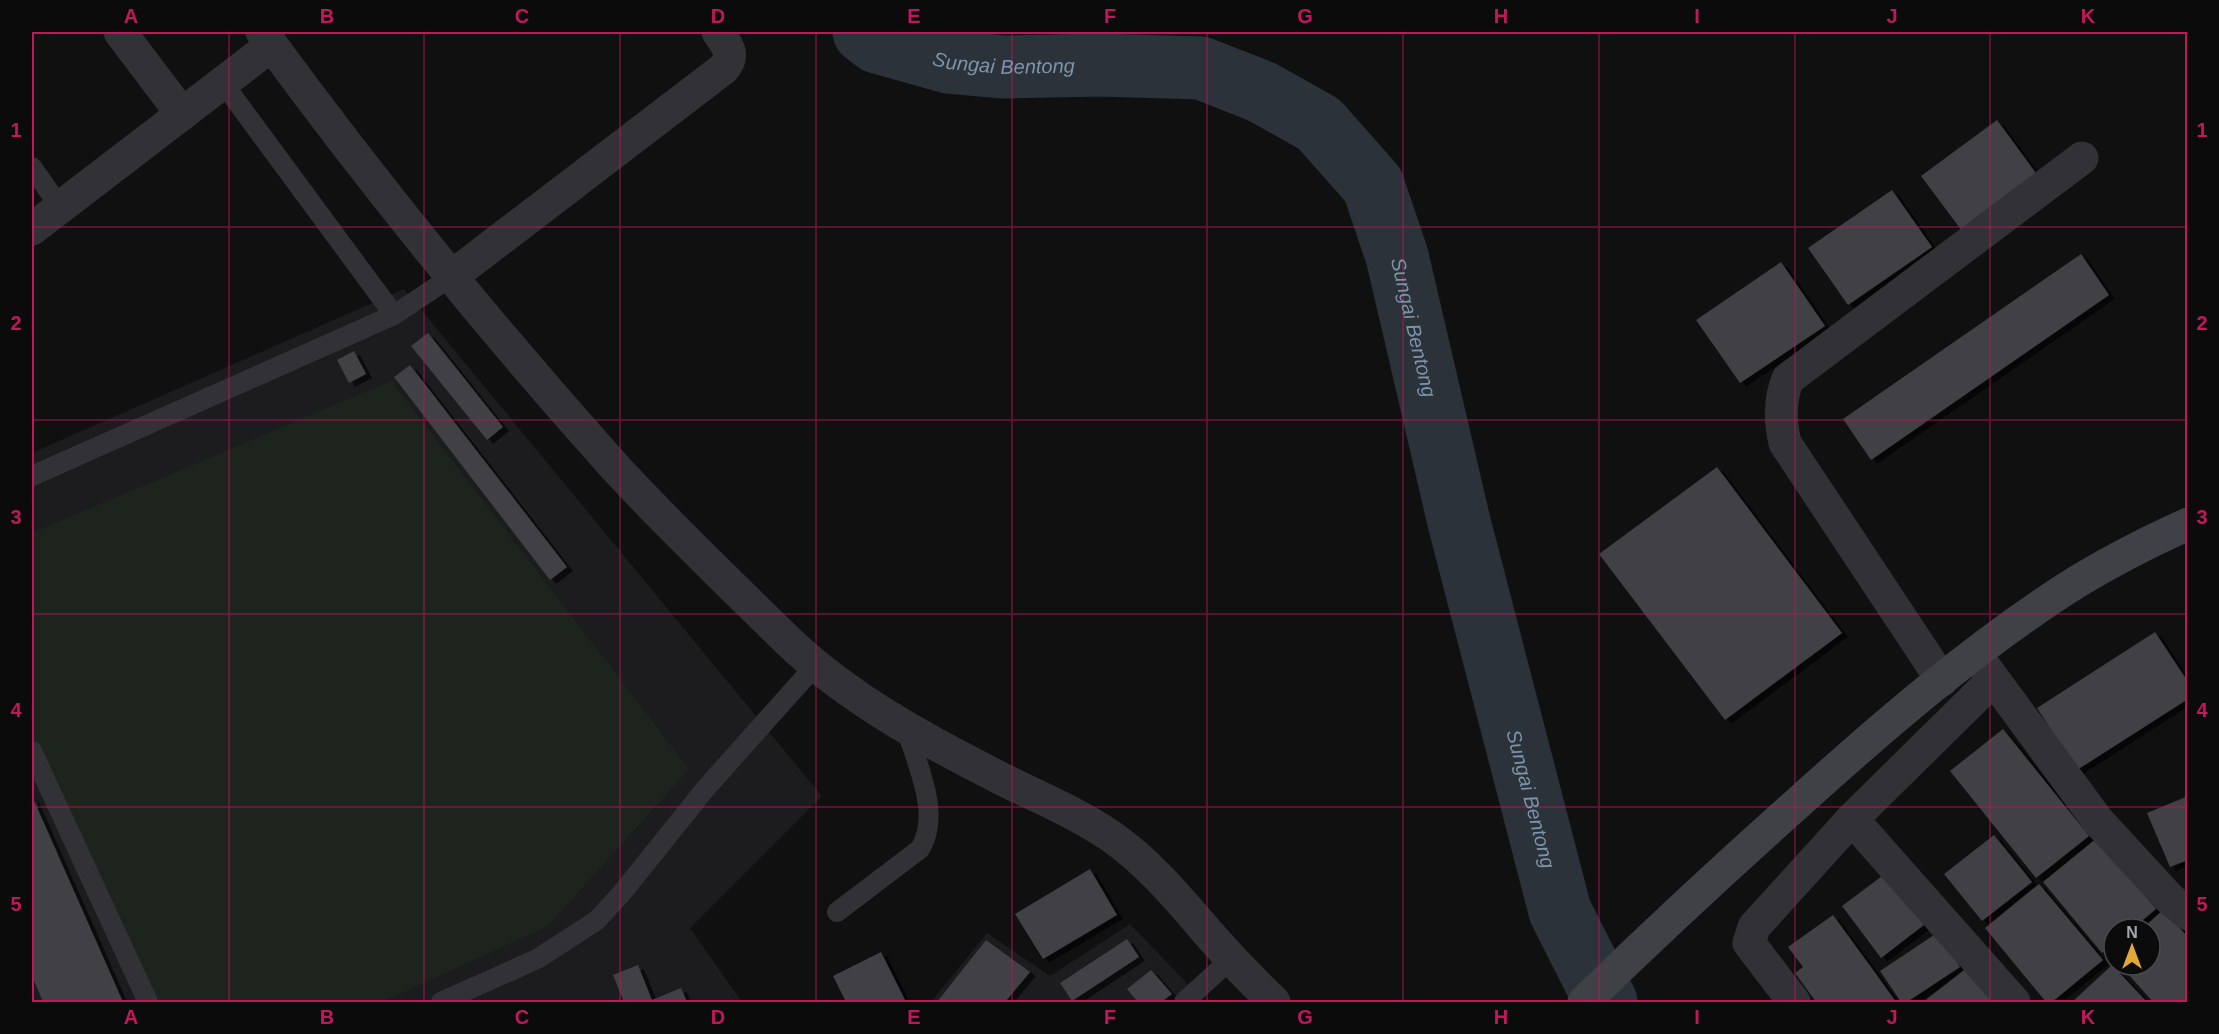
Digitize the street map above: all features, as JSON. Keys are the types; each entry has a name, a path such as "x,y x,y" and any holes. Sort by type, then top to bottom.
{"street":[{"path":"120,32 182,114"},
{"path":"451,277 723,69 731,57 730,51 718,32"},
{"path":"32,229 223,83 267,38 381,191 451,277 615,467 815,666 847,690 906,727 1111,836 1134,853 1154,873 1231,959 1274,1002"},
{"path":"1942,680 1785,443 1782,430 1782,393 1788,378 2082,158"},
{"path":"1584,1002 1683,906 1879,730 1975,653 2065,589 2154,539 2187,524"},
{"path":"1975,653 2098,821 2169,898 2187,914"},
{"path":"1794,1002 1749,943 1754,927 1852,819 1993,680"},
{"path":"1852,819 2014,1002"}],"lane":[{"path":"223,83 393,315"},
{"path":"32,167 60,207"},
{"path":"32,476 393,315 451,277"},
{"path":"441,1002 537,959 596,921 621,894 706,788 815,666"},
{"path":"837,912 920,849 927,838 927,800 906,727"},
{"path":"32,751 148,1002"},
{"path":"1184,1002 1231,959"}],"shaded area":[{"path":"404,289 822,796 690,928 742,1002 32,1002 32,453"},
{"path":"391,381 689,769 548,926 382,1002 158,1002 32,736 32,533"},
{"path":"1130,924 1205,1002 931,1002 987,933 1050,976"}],"building":[{"path":"1997,120 2038,176 1962,231 1921,176"},
{"path":"1892,190 1932,247 1848,305 1808,248"},
{"path":"2081,254 2109,295 1871,460 1843,419"},
{"path":"1781,262 1825,326 1740,383 1696,320"},
{"path":"428,333 503,427 487,440 411,346"},
{"path":"354,351 366,374 349,383 337,360"},
{"path":"410,365 567,567 550,580 394,377"},
{"path":"1717,467 1842,633 1725,720 1599,554"},
{"path":"2155,632 2188,682 2188,699 2077,770 2037,708"},
{"path":"2003,729 2089,836 2036,878 1950,771"},
{"path":"32,796 123,1002 43,1002 32,976"},
{"path":"2188,796 2188,860 2170,867 2147,813"},
{"path":"1994,835 2032,882 1982,921 1944,874"},
{"path":"2097,838 2156,909 2146,917 2102,917 2102,953 2043,882"},
{"path":"1090,869 1117,915 1043,959 1015,914"},
{"path":"1890,870 1929,921 1881,958 1842,906"},
{"path":"2039,884 2102,961 2052,1002 2046,1002 1985,928"},
{"path":"2163,910 2188,937 2188,1001 2186,1002 2153,1002 2131,977 2162,977 2162,917 2155,917"},
{"path":"1833,915 1896,1002 1816,1002 1795,973 1803,967 1788,947"},
{"path":"1937,933 1960,967 1907,1002 1901,1002 1880,971"},
{"path":"1127,939 1139,957 1072,1001 1060,983"},
{"path":"986,940 1030,972 1005,1002 937,1002"},
{"path":"881,952 906,1002 846,1002 833,976"},
{"path":"638,965 652,1000 681,988 687,1002 624,1002 613,975"},
{"path":"1968,967 1996,1002 1923,1002"},
{"path":"1151,970 1172,994 1161,1002 1138,1002 1127,989"},
{"path":"2102,974 2102,977 2123,977 2147,1002 2072,1002"}],"waterway":[{"name":"Sungai Bentong","path":"864,32 877,42 948,62 1004,67 1100,65 1201,68 1262,92 1319,124 1373,185 1397,256 1459,522 1560,911 1606,1002"}]}
